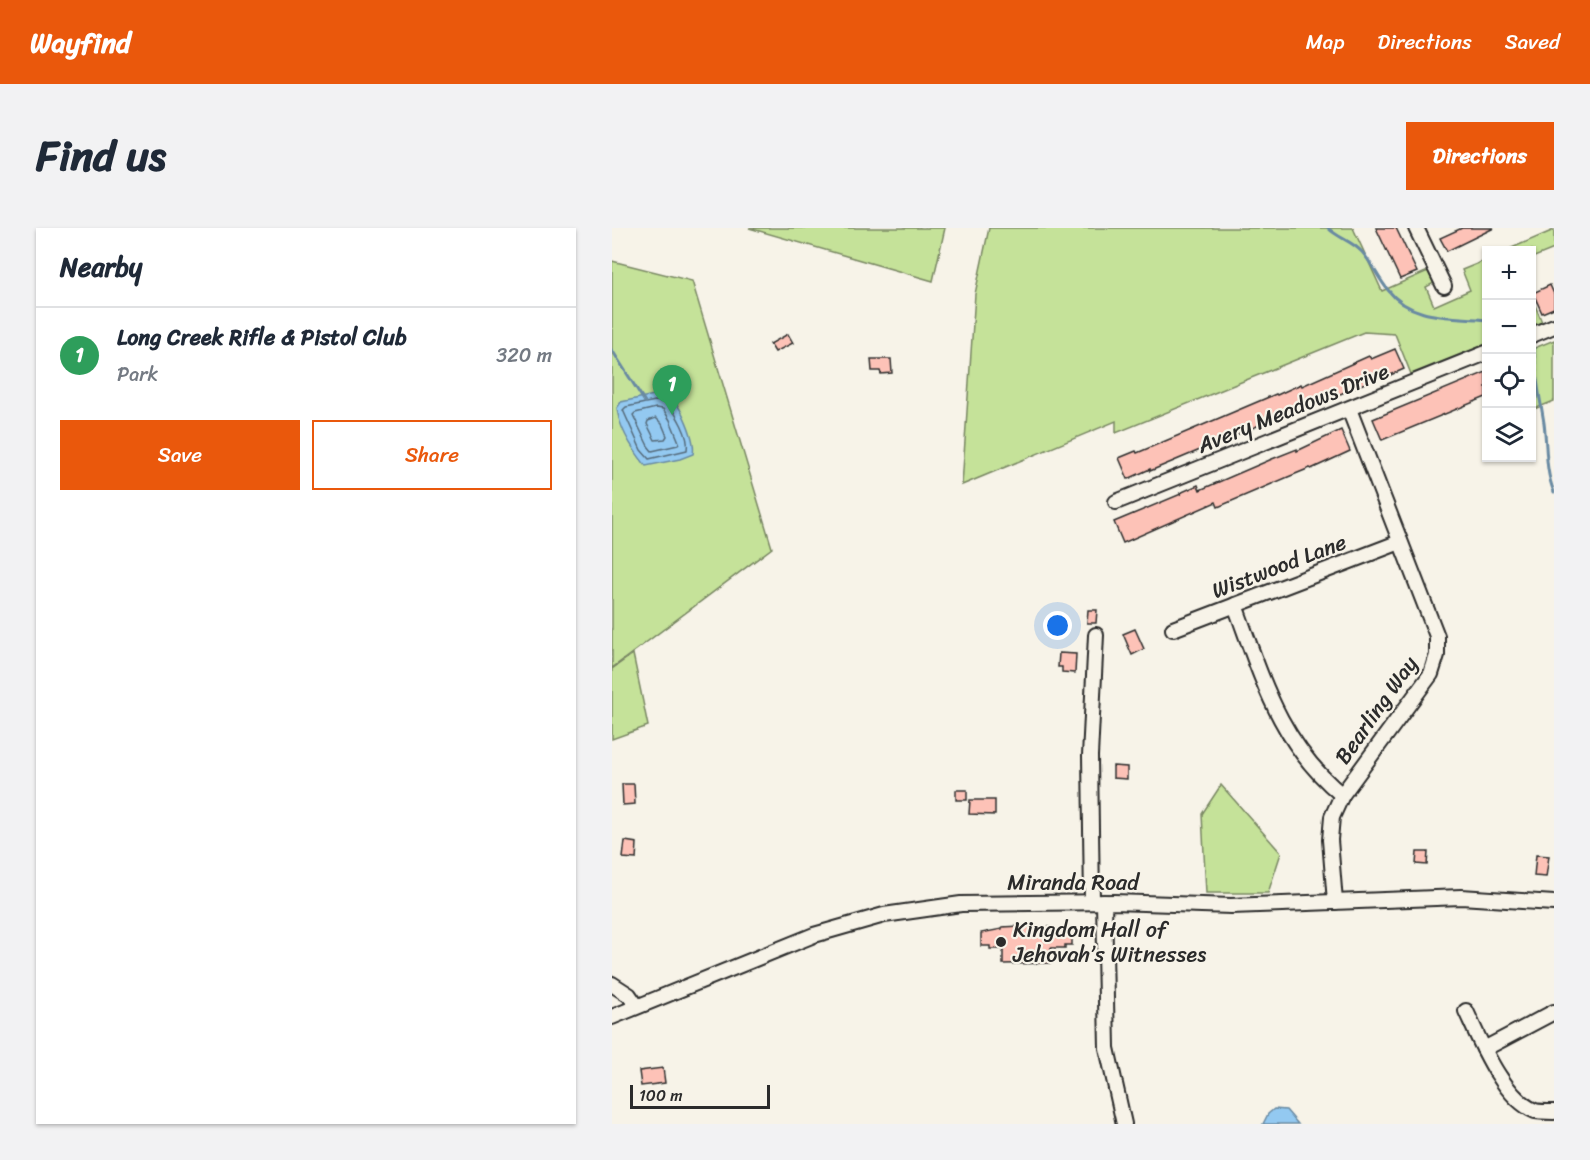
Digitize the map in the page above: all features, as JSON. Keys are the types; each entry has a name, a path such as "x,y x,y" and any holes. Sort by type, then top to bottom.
{"street":[{"path":"1416,228 1444,286"},
{"path":"1536,333 1554,326"},
{"name":"Avery Meadows Drive","path":"1116,502 1484,354"},
{"name":"Bearling Way","path":"1335,902 1330,840 1332,817 1342,795 1431,674 1437,655 1437,636 1349,409"},
{"name":"Wistwood Lane","path":"1173,629 1400,542"},
{"path":"1235,605 1271,704 1285,729 1324,781 1342,795"},
{"path":"1096,634 1090,756 1098,902 1107,1048 1124,1124"},
{"name":"Miranda Road","path":"612,1017 636,1005 792,943 884,915 962,903 1098,902 1231,906 1461,897 1554,903"},
{"path":"612,984 629,995 636,1005"},
{"path":"1466,1011 1484,1049 1512,1095 1535,1111 1554,1112"},
{"path":"1484,1049 1554,1012"}],"green space":[{"path":"749,228 945,228 933,281"},
{"path":"989,228 1353,228 1382,291 1428,271 1434,283 1426,287 1434,306 1470,290 1462,270 1482,262 1482,346 1411,374 1395,334 1364,332 1116,433 1116,421 962,485 975,294"},
{"path":"1554,230 1554,249 1536,256 1536,246 1516,246"},
{"path":"612,261 692,281 772,548 612,668"},
{"path":"1536,308 1542,322 1536,324"},
{"path":"1554,340 1554,401 1536,408 1536,354 1536,347"},
{"path":"633,654 648,726 612,739 612,669"},
{"path":"1221,785 1281,853 1268,893 1206,893 1202,814"}],"water":[{"path":"654,395 667,396 674,401 683,414 692,440 693,454 646,466 624,431 617,408 621,402"},
{"path":"1274,1109 1286,1110 1298,1124 1263,1124 1268,1114"}],"building":[{"path":"1376,228 1396,228 1417,272 1400,279"},
{"path":"1462,228 1494,228 1447,251 1440,238"},
{"path":"1550,285 1554,294 1554,308 1542,313 1536,300 1536,292"},
{"path":"788,334 793,343 775,352 770,344"},
{"path":"1395,349 1404,369 1386,377 1385,374 1320,403 1319,401 1293,413 1293,411 1128,479 1119,458 1136,451 1137,453 1301,384 1302,386 1369,356 1371,359"},
{"path":"871,359 891,359 892,373 881,374 880,371 872,371"},
{"path":"1482,374 1482,399 1382,440 1373,419"},
{"path":"1341,430 1350,451 1218,507 1216,502 1123,543 1114,522 1198,485 1200,490 1297,449 1297,451"},
{"path":"1088,610 1097,610 1096,623 1087,623"},
{"path":"1135,629 1144,649 1132,655 1123,634"},
{"path":"1059,653 1076,654 1075,673 1062,672 1062,667 1058,667"},
{"path":"1113,766 1127,767 1127,779 1113,778"},
{"path":"622,784 634,784 635,804 623,805"},
{"path":"956,790 967,790 967,800 956,800"},
{"path":"970,800 995,800 995,815 969,814"},
{"path":"625,841 637,843 636,859 623,858"},
{"path":"1417,852 1428,852 1427,865 1416,864"},
{"path":"1536,855 1549,856 1546,877 1534,876"},
{"path":"1002,927 1050,927 1050,931 1072,933 1072,945 1065,945 1065,948 1051,948 1051,963 1003,964 1003,949 981,946 981,933 1002,929"},
{"path":"663,1068 665,1083 641,1086 639,1071"}],"waterway":[{"path":"1328,228 1362,252 1388,290 1409,307 1433,315 1482,320"},
{"path":"612,350 645,402"},
{"path":"1535,354 1548,467 1554,492"}],"place":[{"name":"Long Creek Rifle & Pistol Club","path":"672,415"},
{"name":"Kingdom Hall of Jehovah’s Witnesses","path":"1001,942"}]}
